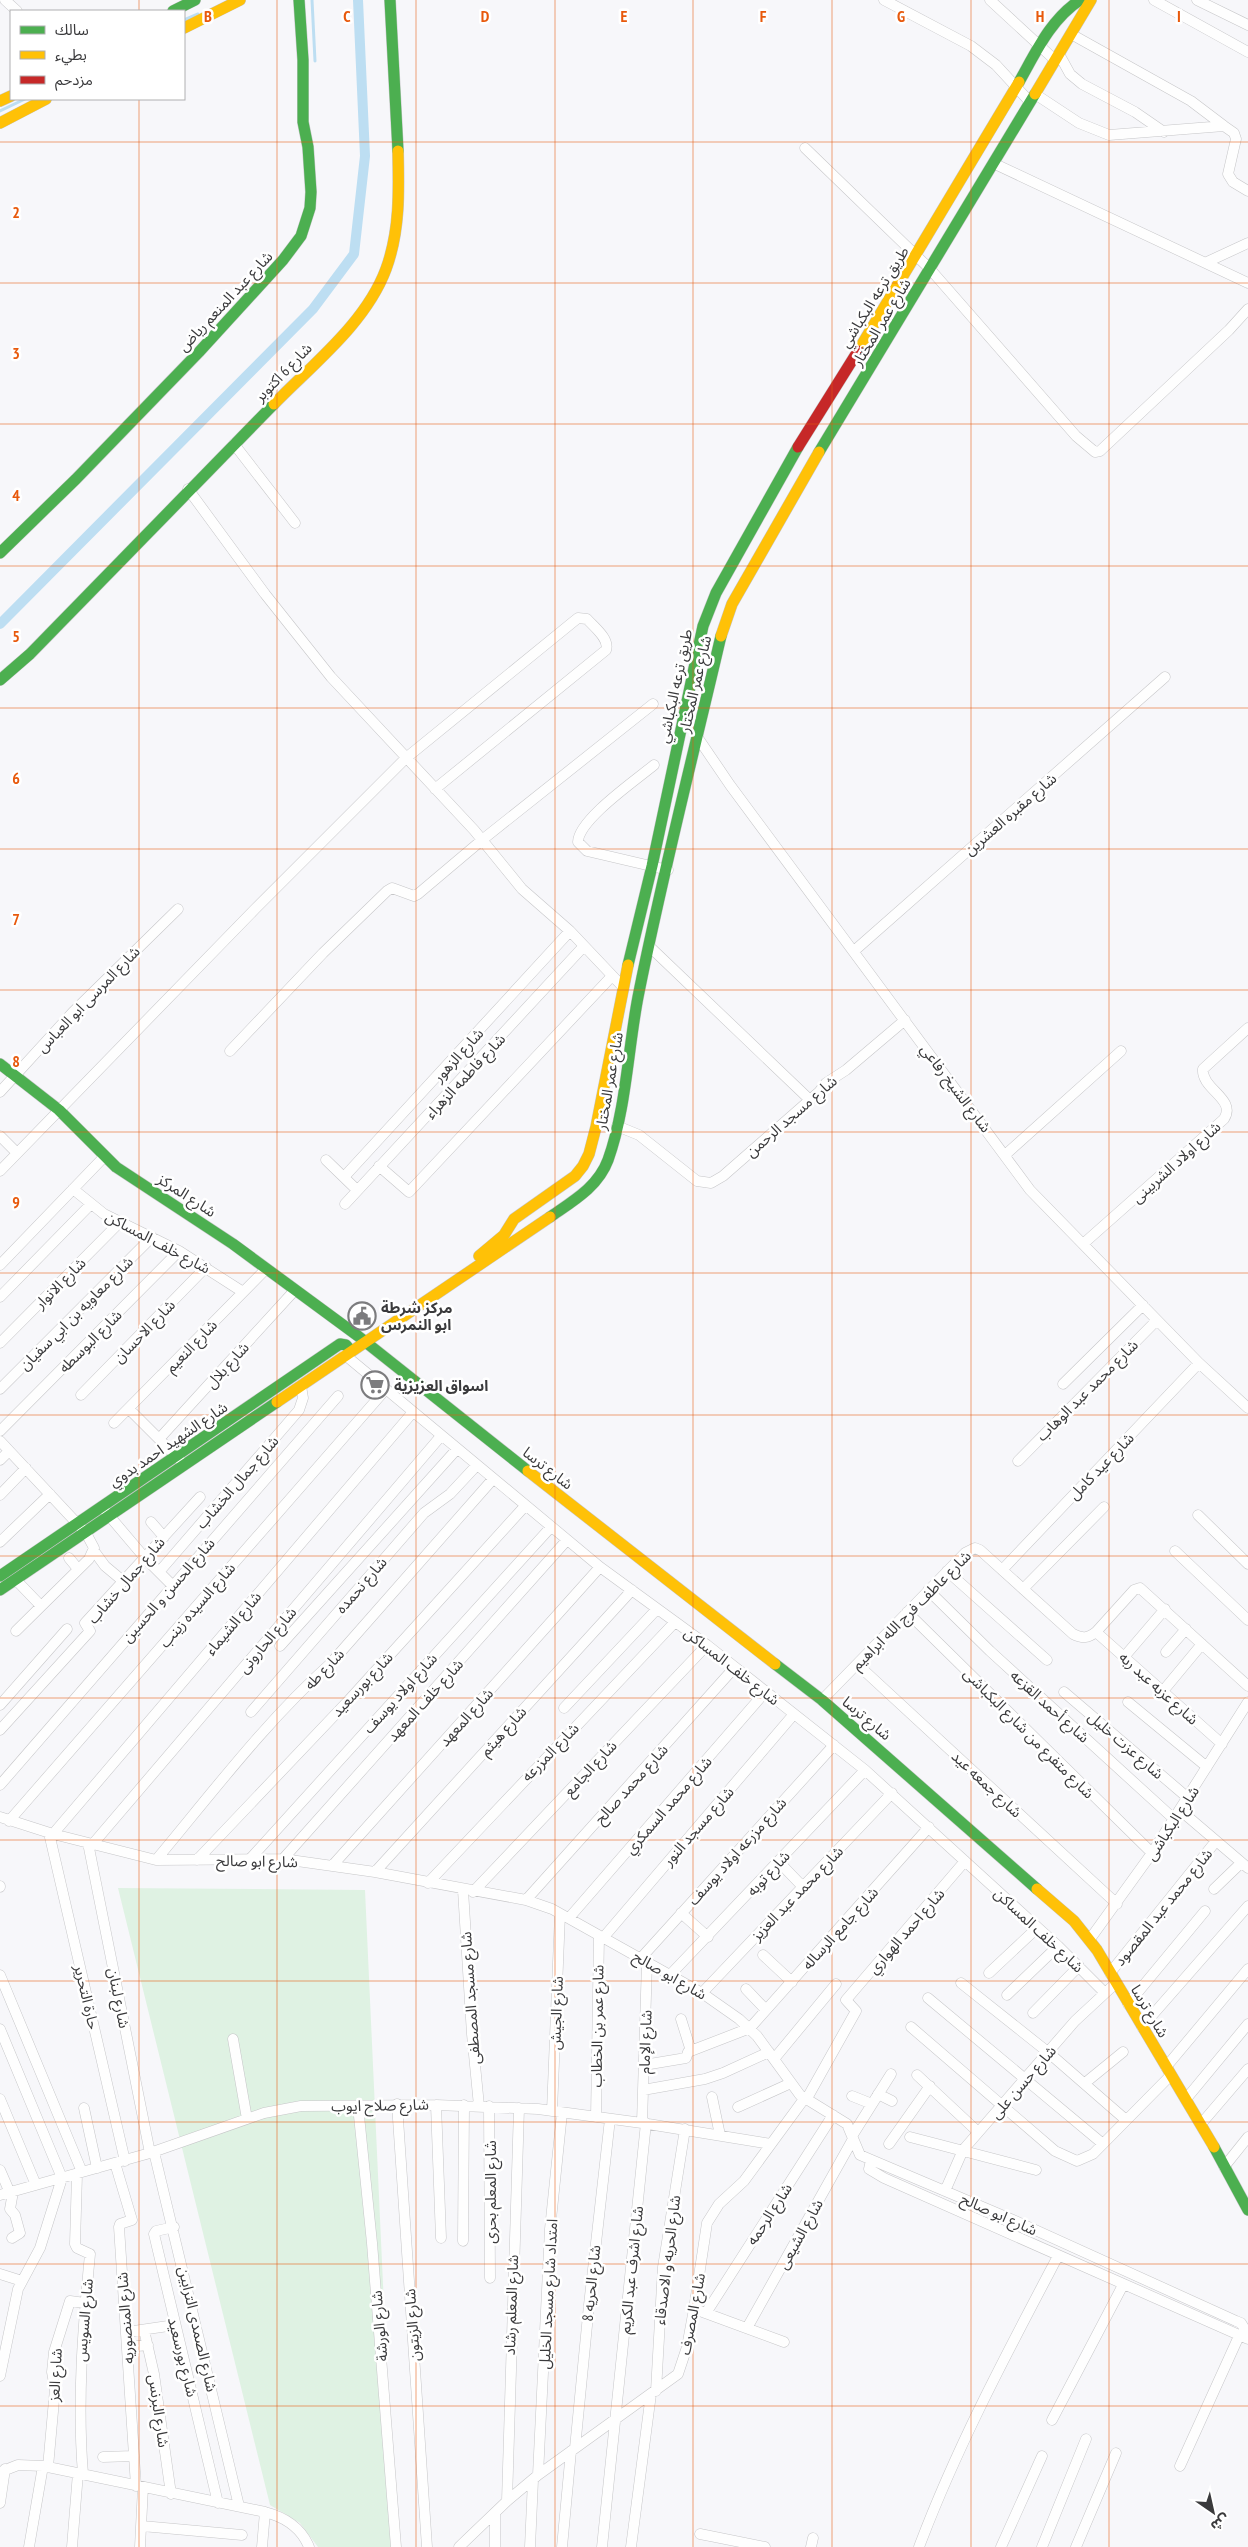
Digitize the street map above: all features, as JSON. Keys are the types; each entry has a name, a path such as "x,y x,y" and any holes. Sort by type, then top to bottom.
{"street":[{"path":"6,0 16,10"},
{"path":"188,17 195,0"},
{"path":"188,17 240,0"},
{"name":"شارع عبد المنعم رياض","path":"0,553 76,479 199,352 288,255 301,236 310,208 311,192 308,147 303,122 303,60 299,0"},
{"name":"شارع 6 اكتوبر","path":"0,680 30,654 234,444 357,316 373,294 385,270 396,230 399,190 390,0"},
{"path":"884,0 971,46 996,65 1026,94 1098,132 1110,135 1224,126"},
{"path":"990,0 1040,46 1057,57 1070,74 1082,84 1135,112 1164,132"},
{"name":"طريق ترعه البكباشي","path":"468,1272 480,1254 504,1235 511,1221 570,1180 583,1166 596,1127 661,868 702,676 710,606 808,452 1026,94 1040,46 1058,17 1080,0"},
{"name":"شارع عمر المختار","path":"366,1342 591,1187 608,1162 617,1126 628,995 649,946 650,911 698,738 702,676 732,604 808,452 962,198 995,164 1026,94 1057,57 1091,0"},
{"path":"1154,0 1248,52"},
{"path":"1197,0 1248,25"},
{"path":"1071,34 1177,92 1234,133 1236,139 1228,174 1234,182 1248,191"},
{"path":"0,123 44,100"},
{"path":"805,148 924,263 1076,436 1095,452 1100,451 1229,330 1248,309"},
{"path":"995,164 1072,202 1207,262 1248,283"},
{"path":"1207,262 1248,242"},
{"path":"234,444 295,522"},
{"path":"188,490 265,594 331,677 482,840 522,889 570,932 628,995"},
{"path":"0,1171 255,909 406,758 578,618 587,619 604,638 607,644 606,650 435,789"},
{"name":"شارع مقبره العشرين","path":"854,951 1165,677"},
{"path":"230,1051 323,953 387,891 392,888 414,896 653,704"},
{"name":"شارع الشيخ رفاعي","path":"698,738 730,785 1030,1190 1199,1363 1248,1408"},
{"path":"654,765 610,801 582,829 578,836 578,842 587,851 661,868"},
{"name":"شارع المرسى ابو العباس","path":"0,1092 73,1012 178,909"},
{"name":"شارع الزهور","path":"344,1177 570,932"},
{"name":"شارع فاطمه الزهراء","path":"345,1204 470,1072 584,946"},
{"path":"649,946 809,1099"},
{"path":"379,1166 409,1192 612,976"},
{"name":"شارع مسجد الرحمن","path":"617,1126 639,1135 697,1181 704,1183 718,1180 809,1099 820,1092 826,1083 846,1070 905,1020"},
{"name":"شارع اولاد الشربينى","path":"1083,1244 1224,1119 1227,1111 1226,1104 1204,1078 1204,1069 1248,1028"},
{"path":"1005,1154 1121,1051"},
{"name":"شارع المركز","path":"0,1064 60,1110 104,1157 128,1176 174,1203 366,1342"},
{"path":"0,1136 17,1153"},
{"path":"0,1266 104,1157"},
{"path":"326,1160 357,1190"},
{"name":"شارع خلف المساكن","path":"73,1190 119,1223 179,1251 244,1292"},
{"path":"0,1297 91,1204"},
{"name":"شارع الانوار","path":"0,1343 119,1223"},
{"name":"شارع معاويه بن ابي سفيان","path":"0,1389 152,1237"},
{"name":"شارع البوسطه","path":"0,1431 179,1251"},
{"name":"شارع الاحسان","path":"82,1395 206,1267"},
{"name":"شارع النعيم","path":"114,1423 266,1269"},
{"name":"شارع بلال","path":"159,1439 295,1290"},
{"path":"1063,1384 1143,1305"},
{"name":"شارع محمد عبد الوهاب","path":"1018,1460 1157,1320"},
{"name":"شارع الشهيد احمد بدوي","path":"0,1576 101,1507 301,1386 366,1342"},
{"name":"شارع ترسا","path":"366,1342 652,1569 822,1700 1074,1921 1090,1939 1201,2124 1247,2206"},
{"name":"شارع الشهيد احمد بدوي","path":"0,1590 109,1516 180,1460 340,1344 346,1345 348,1353"},
{"name":"شارع خلف المساكن","path":"348,1353 386,1389 441,1436 600,1567 707,1645 865,1770 1058,1946 1105,1993"},
{"name":"شارع عيد كامل","path":"1002,1570 1199,1363"},
{"name":"شارع جمال الخشاب","path":"159,1572 300,1410 303,1398 301,1386"},
{"name":"شارع السيده زينب","path":"4,1819 386,1389"},
{"name":"شارع الحسن و الحسين","path":"0,1785 338,1396"},
{"path":"129,1409 180,1460"},
{"name":"شارع الشيماء","path":"51,1833 413,1412"},
{"name":"شارع الحارونى","path":"90,1844 441,1436"},
{"path":"0,1441 86,1532 94,1544 94,1551 105,1566 123,1581"},
{"path":"280,1646 457,1449"},
{"path":"0,1460 9,1451"},
{"name":"شارع نحمده","path":"251,1712 424,1513 450,1494 477,1465"},
{"path":"0,1495 26,1468"},
{"name":"شارع طه","path":"156,1860 253,1746 317,1675 331,1663 493,1479"},
{"path":"0,1542 50,1494"},
{"name":"شارع جمال خشاب","path":"0,1730 90,1631 84,1624 200,1497"},
{"name":"شارع بورسعيد","path":"197,1860 348,1701 525,1506"},
{"path":"101,1507 145,1558 172,1585"},
{"path":"1023,1589 1104,1507"},
{"path":"1198,1516 1248,1564"},
{"path":"151,1522 164,1537"},
{"name":"شارع اولاد يوسف","path":"250,1859 551,1527"},
{"name":"شارع خلف المعهد","path":"283,1859 567,1540"},
{"name":"شارع عاطف فرج الله ابراهيم","path":"822,1700 969,1549 975,1548 1002,1570 1073,1634 1081,1638 1089,1637 1096,1632"},
{"path":"16,1631 94,1551"},
{"path":"1175,1552 1248,1620"},
{"path":"69,1558 78,1569"},
{"name":"شارع المعهد","path":"332,1866 600,1567"},
{"path":"947,1571 1047,1660"},
{"path":"16,1580 41,1606"},
{"path":"1096,1632 1137,1588 1143,1590 1248,1686"},
{"name":"شارع هيثم","path":"374,1872 632,1590"},
{"name":"شارع أحمد القزعه","path":"928,1590 990,1651 1177,1815 1216,1841 1245,1865"},
{"path":"564,1708 657,1609"},
{"path":"1124,1657 1165,1610"},
{"name":"شارع متفرع من شارع البكباشى","path":"907,1612 1152,1853"},
{"name":"شارع المزرعه","path":"428,1883 497,1807 675,1622"},
{"path":"0,1705 67,1629"},
{"path":"1166,1652 1186,1629"},
{"name":"شارع عزبه عبد ربه","path":"1096,1632 1222,1744"},
{"path":"1163,1691 1202,1644"},
{"name":"شارع الجامع","path":"468,1891 707,1645"},
{"name":"شارع جمعه عيد","path":"857,1664 1118,1904"},
{"name":"شارع محمد صالح","path":"526,1900 735,1667"},
{"name":"شارع محمد السمكري","path":"565,1916 766,1691"},
{"name":"شارع عزت خليل","path":"1064,1692 1188,1798"},
{"path":"1128,1702 1207,1768"},
{"name":"شارع البكباشى","path":"1090,1939 1118,1904 1247,1708"},
{"name":"شارع مسجد النور","path":"601,1937 794,1714"},
{"name":"شارع مزرعه اولاد يوسف","path":"644,1960 682,1913 834,1745"},
{"name":"شارع توبه","path":"670,1975 865,1770"},
{"name":"شارع محمد عبد العزيز","path":"702,1993 892,1793"},
{"name":"شارع ابو صالح","path":"4,1819 90,1844 156,1860 283,1859 374,1872 468,1891 526,1900 565,1916 702,1993 750,2028 805,2099 847,2124 858,2152 871,2160 945,2191 1007,2226 1165,2296 1241,2324 1245,2336"},
{"name":"شارع جامع الرساله","path":"750,2028 929,1827"},
{"name":"حارة التحرير","path":"51,1833 120,2162"},
{"name":"شارع محمد عبد المقصود","path":"1113,1978 1216,1841"},
{"name":"شارع لبنان","path":"90,1844 152,2153"},
{"name":"شارع احمد الهواري","path":"846,2000 965,1861"},
{"path":"779,1862 803,1887"},
{"path":"1214,1889 1245,1865"},
{"name":"شارع مسجد المصطفى","path":"468,1891 469,1998 484,2106"},
{"path":"1142,2027 1248,1906"},
{"path":"1128,2004 1206,1911"},
{"path":"682,1913 708,1937"},
{"name":"شارع الجيش","path":"557,2112 565,1916"},
{"path":"989,1974 1037,1928"},
{"name":"شارع عمر بن الخطاب","path":"596,2117 601,1937"},
{"path":"1007,1995 1058,1946"},
{"path":"763,1955 792,1982"},
{"name":"شارع الإمام","path":"644,1960 644,2123"},
{"path":"1033,2013 1078,1966"},
{"path":"911,2027 1041,2140 1071,2160 1088,2158 1126,2120 1169,2071 1248,1969"},
{"path":"0,1975 79,2173"},
{"name":"شارع حسن على","path":"945,2191 963,2150 1075,2021 1105,1993 1113,1978"},
{"path":"643,2090 705,2079 771,2055 836,1984"},
{"path":"961,1984 1049,2053 1126,2120"},
{"path":"746,1990 766,2010"},
{"path":"928,1998 1103,2144"},
{"name":"شارع المصرف","path":"459,2547 506,2501 535,2478 616,2417 678,2374 681,2369 694,2309 707,2222 712,2213 744,2181 805,2099 856,2011 846,2000"},
{"path":"681,2019 691,2051"},
{"path":"1186,2099 1248,2024"},
{"path":"644,2065 686,2058 687,2052 750,2028"},
{"path":"0,2030 62,2178 40,2248 15,2297 2,2356 0,2376"},
{"path":"234,2039 247,2119"},
{"path":"1085,2083 1123,2052"},
{"path":"1201,2124 1248,2069"},
{"name":"شارع الشيعى","path":"747,2328 872,2104 891,2074"},
{"path":"917,2075 978,2132"},
{"path":"738,2107 791,2083"},
{"path":"888,2144 930,2086"},
{"path":"878,2094 892,2101"},
{"path":"852,2096 872,2104"},
{"path":"712,2097 720,2135"},
{"path":"0,2099 36,2185"},
{"name":"شارع الزيتون","path":"396,2104 427,2547"},
{"path":"436,2104 441,2238"},
{"name":"شارع صلاح ايوب","path":"7,2193 152,2153 282,2108 436,2104 519,2108 644,2123 771,2144"},
{"path":"463,2241 464,2105"},
{"name":"شارع الورشة","path":"358,2106 396,2547"},
{"name":"شارع المعلم بحرى","path":"484,2106 490,2278"},
{"path":"84,2108 97,2168"},
{"name":"شارع المعلم رشاد","path":"506,2501 519,2108"},
{"name":"امتداد شارع مسجد الخليل","path":"530,2547 557,2112"},
{"name":"شارع الرحمه","path":"706,2314 833,2115"},
{"name":"شارع الحريه 8","path":"562,2547 610,2119"},
{"name":"شارع اشرف عبد الكريم","path":"602,2547 644,2123"},
{"name":"شارع الحريه و الاصدقاء","path":"631,2547 654,2392 663,2267 685,2129"},
{"path":"910,2137 1036,2170"},
{"path":"1224,2167 1248,2137"},
{"name":"شارع الصمدى الترابين","path":"152,2153 174,2227 239,2506"},
{"path":"871,2160 868,2168 871,2172 1007,2226 1058,2256 1123,2285 1165,2296"},
{"name":"شارع المنصوريه","path":"120,2162 132,2220 119,2226 134,2456 142,2526 140,2547"},
{"path":"0,2170 10,2209 15,2215 20,2233 12,2238"},
{"name":"شارع السويس","path":"72,2547 81,2474 80,2386 90,2254 77,2248 75,2244 79,2173"},
{"name":"شارع بورسعيد","path":"174,2227 156,2231 154,2234 218,2502"},
{"path":"919,2547 942,2488 1006,2355 1058,2256"},
{"path":"0,2274 22,2281"},
{"path":"1052,2420 1123,2285"},
{"name":"شارع العز","path":"29,2547 46,2466 55,2389 52,2366 56,2339 70,2301 85,2303"},
{"path":"694,2309 784,2342"},
{"path":"127,2332 175,2325"},
{"name":"شارع البرنس","path":"144,2330 154,2374 171,2494"},
{"path":"1180,2466 1245,2336"},
{"path":"128,2347 148,2345"},
{"path":"1042,2547 1086,2439"},
{"path":"1076,2547 1116,2453"},
{"path":"103,2457 134,2456"},
{"path":"1000,2547 1042,2456"},
{"path":"0,2503 3,2471 23,2464 46,2466 276,2515 294,2526 309,2547"},
{"path":"262,2547 265,2512"},
{"path":"495,2512 495,2547"},
{"path":"142,2526 242,2535"},
{"path":"700,2534 765,2547"}],"green space":[{"path":"118,1888 365,1890 395,2547 318,2547 300,2523 270,2505"}],"waterway":[{"path":"312,0 315,61"},
{"path":"0,624 313,309 354,254 365,156 358,0"},
{"path":"185,20 198,14"},
{"path":"0,111 23,100"}],"traffic: fast":[{"path":"175,10 195,0"},
{"path":"0,553 76,479 199,352 283,260 301,236 310,208 311,192 308,147 303,122 303,60 299,0"},
{"path":"390,0 398,151"},
{"path":"1019,82 1052,27 1069,8 1080,0"},
{"path":"819,452 1035,94"},
{"path":"0,680 30,654 274,404"},
{"path":"628,965 652,866 703,626 716,593 798,447"},
{"path":"550,1217 584,1193 598,1178 604,1170 614,1141 623,1100 638,997 647,952 721,636"},
{"path":"0,1064 59,1110 116,1167 233,1244 358,1336 528,1471"},
{"path":"0,1576 340,1344 346,1345 351,1351"},
{"path":"0,1590 277,1402"},
{"path":"775,1664 822,1700 1037,1889"},
{"path":"1214,2147 1248,2210"}],"traffic: slow":[{"path":"185,28 240,0"},
{"path":"1035,94 1091,0"},
{"path":"858,351 1019,82"},
{"path":"0,101 10,96"},
{"path":"0,123 44,100"},
{"path":"274,404 337,342 366,307 377,289 391,255 394,240 398,196 398,151"},
{"path":"721,636 732,604 819,452"},
{"path":"479,1256 504,1235 514,1219 575,1176 583,1166 589,1154 596,1127 628,965"},
{"path":"277,1402 550,1217"},
{"path":"528,1471 775,1664"},
{"path":"1037,1889 1074,1921 1097,1950 1214,2147"}],"traffic: jam":[{"path":"798,447 858,351"}],"place":[{"name":"مركز شرطة ابو النمرس","path":"362,1316"},
{"name":"اسواق العزيزية","path":"375,1385"}]}
